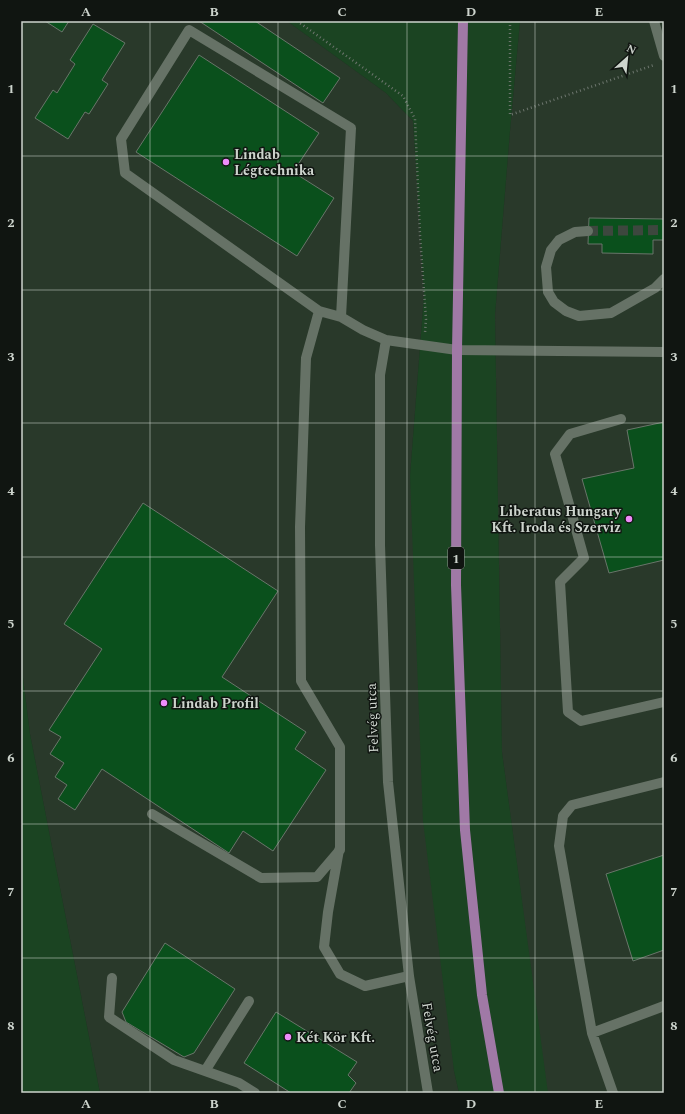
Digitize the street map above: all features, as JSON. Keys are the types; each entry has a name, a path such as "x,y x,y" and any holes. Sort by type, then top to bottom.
{"main road":[{"name":"1","path":"463,21 457,350 456,585 465,830 482,995 499,1093"}],"lane":[{"path":"654,21 664,56"},
{"path":"341,317 351,128 189,30 121,139 125,173 319,311 341,317 363,330 386,340 457,350 664,352"},
{"path":"588,231 575,232 559,240 551,250 546,267 548,292 554,302 566,311 579,316 611,313 656,288 664,279"},
{"path":"319,311 306,358 300,526 302,681 340,747 340,850 328,912 324,947 340,974 365,986 409,976"},
{"name":"Felvég utca","path":"386,340 380,375 380,545 388,782 409,976 428,1093"},
{"path":"620,419 570,434 555,454 584,558 560,582 568,712 581,721 664,702"},
{"path":"613,1093 592,1033 559,846 563,816 572,805 664,782"},
{"path":"152,814 261,878 317,877 340,850"},
{"path":"112,978 109,1017 174,1060 239,1083 255,1093"},
{"path":"205,1071 249,1001"},
{"path":"592,1033 664,1006"}],"path":[{"path":"297,21 403,96 415,119 420,235 426,319 424,345"},
{"path":"510,21 510,115 657,64"}],"shaded area":[{"path":"21,21 287,21 386,93 413,121 424,295 410,476 454,1071 459,1093 100,1093 30,734 21,662"},
{"path":"520,21 664,21 664,1093 547,1092 502,752 495,315"}],"green space":[{"path":"287,21 520,21 495,315 502,752 548,1093 459,1093 454,1071 423,821 410,476 424,295 413,121 386,93"},
{"path":"21,662 30,734 100,1093 21,1093"}],"building":[{"path":"45,21 69,21 62,32"},
{"path":"199,21 255,21 340,78 323,103"},
{"path":"93,24 125,43 102,80 108,84 89,114 85,112 68,139 35,118 53,90 57,93 75,64 70,60"},
{"name":"Lindab Légtechnika","path":"199,55 319,133 293,172 334,198 297,256 136,152"},
{"path":"589,218 664,219 664,240 653,240 653,254 602,253 602,244 588,244"},
{"name":"Liberatus Hungary Kft. Iroda és Szerviz","path":"664,422 664,560 609,573 582,479 634,468 627,430"},
{"name":"Lindab Profil","path":"143,503 278,591 222,677 306,732 295,749 326,770 273,851 243,831 229,853 102,769 75,810 58,799 67,785 55,777 64,763 50,754 61,737 49,730 102,649 64,624"},
{"path":"664,855 664,950 633,961 606,874"},
{"path":"165,943 235,989 194,1053 184,1057 126,1022 122,1012"},
{"name":"Két Kör Kft.","path":"276,1012 357,1062 348,1075 356,1083 349,1093 291,1093 244,1063"}],"tunnel":[{"path":"588,231 664,230"}],"place":[{"name":"Lindab Légtechnika","path":"226,162"},
{"name":"Liberatus Hungary Kft. Iroda és Szerviz","path":"629,519"},
{"name":"Lindab Profil","path":"164,703"},
{"name":"Két Kör Kft.","path":"288,1037"}]}
